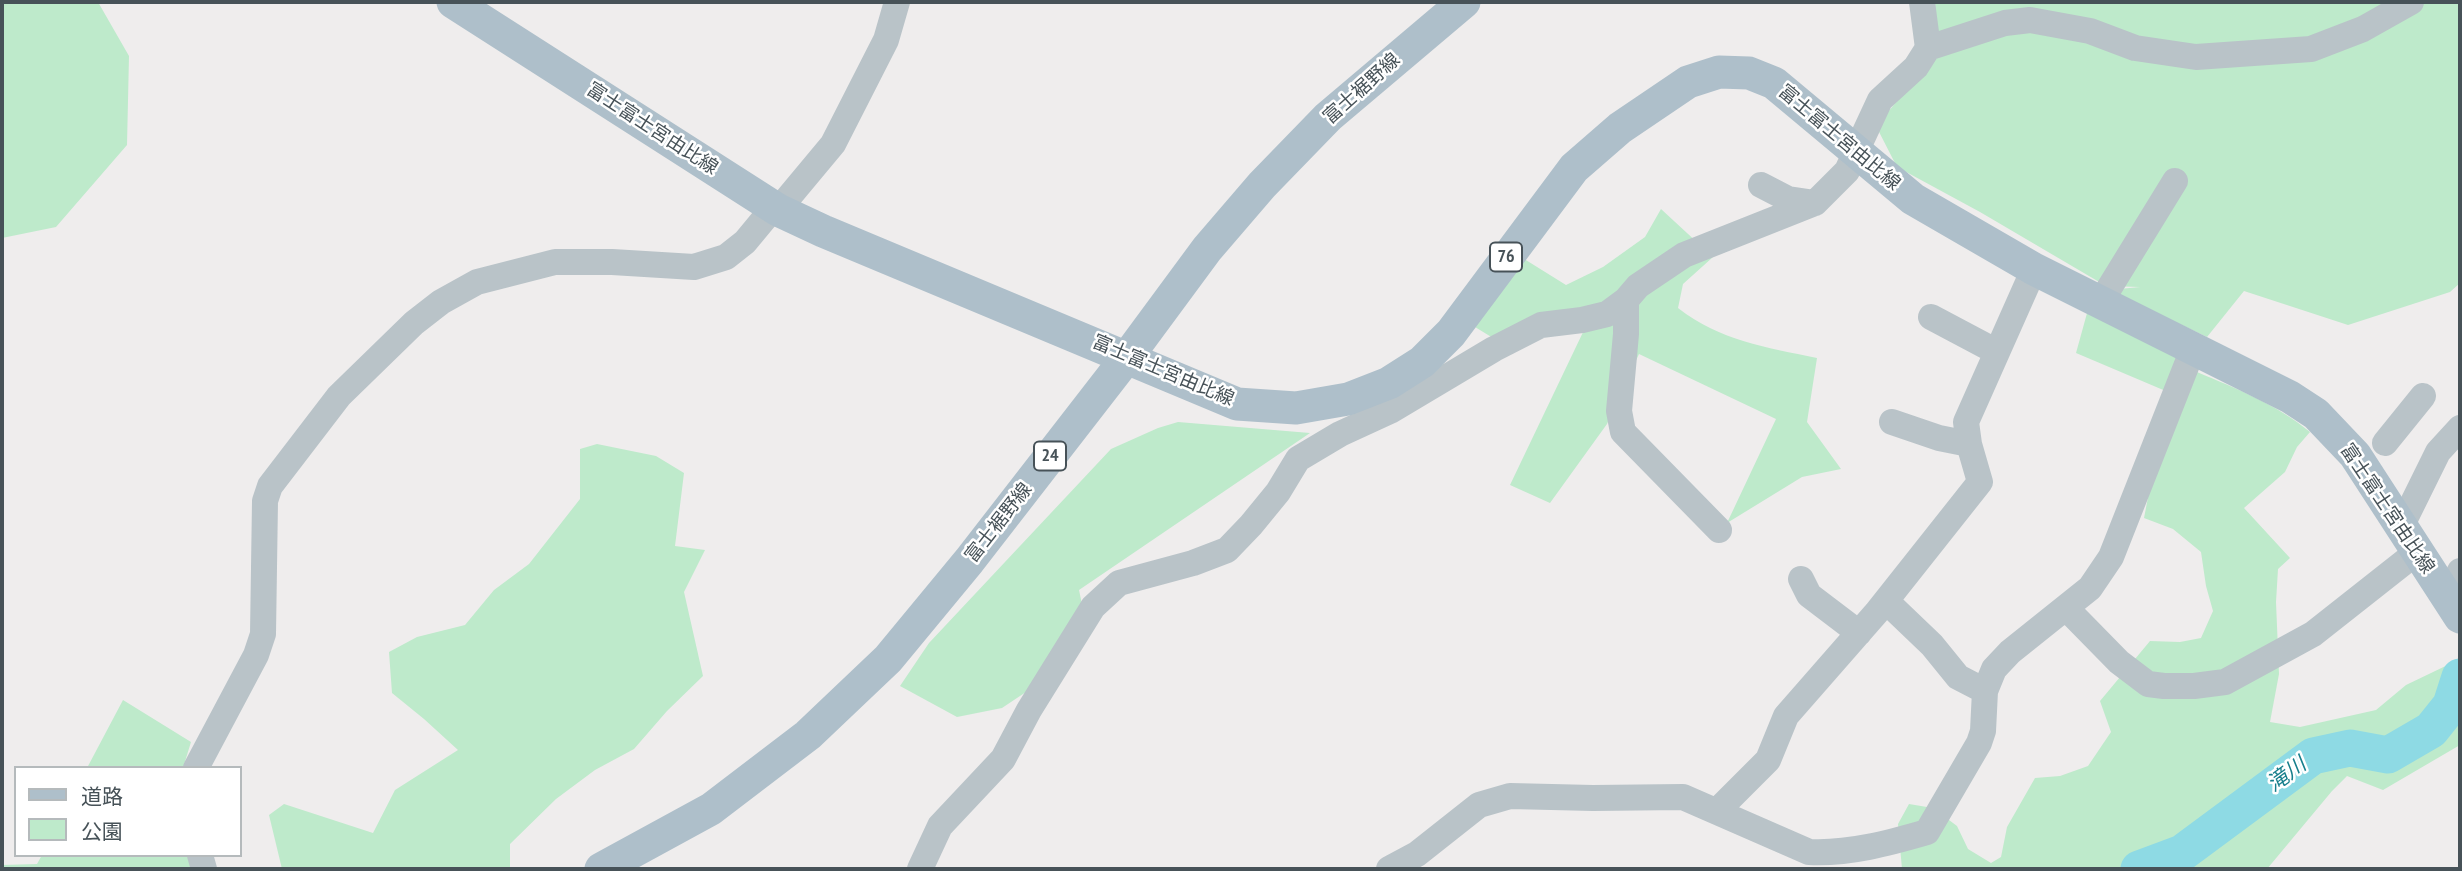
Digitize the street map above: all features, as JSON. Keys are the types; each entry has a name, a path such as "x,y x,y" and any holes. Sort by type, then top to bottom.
{"main road":[{"name":"富士富士宮由比線","path":"453,2 776,209 1237,404 1296,408 1348,399 1389,383 1422,362 1451,333 1574,168 1620,128 1688,82 1718,72 1749,73 1774,83 1804,106 1854,152 1913,199 2034,269 2290,397 2316,414 2355,455 2409,540 2454,597"},
{"name":"富士裾野線","path":"601,869 711,809 808,735 888,659 969,561 1128,356 1207,248 1262,185 1328,117 1464,2"}],"street":[{"path":"197,766 256,654 263,634 265,501 270,486 349,387 414,323 441,302 477,282 555,262 694,267 726,257 745,242 833,144 886,40 897,2"},
{"path":"920,869 940,827 1003,759 1029,710 1093,607 1119,583 1193,563 1227,550 1251,525 1298,459 1340,434 1400,405 1494,349 1541,325 1608,314 1638,286 1684,255 1815,203 1847,171 1880,100 1916,67 1927,48 1922,2"},
{"path":"1927,48 2005,23 2030,20 2090,31 2135,48 2196,57 2311,50 2363,29 2411,2"},
{"path":"2100,303 2175,181"},
{"path":"1761,185 1788,199 1815,203"},
{"path":"1717,811 1768,760 1786,716 1886,601 1980,482 1966,422 2034,269"},
{"path":"1626,300 1626,334 1619,411 1623,432 1719,530"},
{"path":"1931,317 1997,352"},
{"path":"1389,869 1417,854 1479,805 1510,796 1593,799 1683,797 1809,852 1825,853 1884,844 1927,832 1979,743 1983,730 1985,691 1994,669 2010,652 2090,588 2111,556 2193,349"},
{"path":"2385,443 2423,396"},
{"path":"1892,422 1939,438 1969,444"},
{"path":"2067,609 2119,662 2148,684 2164,687 2194,686 2225,681 2313,634 2409,540 2438,452 2460,428"},
{"path":"1801,579 1809,595 1859,633"},
{"path":"1886,601 1933,645 1958,677 1985,691"}],"green space":[{"path":"2,2 98,2 129,56 127,145 56,227 2,238"},
{"path":"1935,2 2460,2 2460,283 2450,292 2348,325 2244,291 2207,337 2108,290 2140,287 2106,286 1897,167 1876,126 1936,55"},
{"path":"1661,209 1713,257 1683,284 1678,308 1727,335 1817,358 1807,422 1841,469 1802,477 1727,523 1776,419 1639,354 1607,424 1550,503 1510,485 1585,328 1543,332 1511,349 1475,327 1521,257 1566,285 1603,267 1645,237"},
{"path":"2089,306 2184,355 2168,392 2076,353"},
{"path":"2197,372 2270,405 2310,432 2297,447 2285,472 2244,508 2290,558 2278,569 2276,602 2279,674 2270,722 2300,727 2376,710 2406,685 2456,661 2460,665 2460,745 2383,790 2347,776 2267,869 1902,869 1898,824 1909,804 1933,808 1957,826 1968,849 1991,863 2001,857 2007,827 2035,778 2060,776 2088,766 2111,732 2100,701 2150,641 2180,642 2201,638 2213,611 2201,552 2173,529 2144,518 2152,477"},
{"path":"1178,422 1310,433 1079,590 1088,633 1029,690 1002,708 957,717 900,686 929,643 1111,449"},
{"path":"597,444 656,456 684,473 675,546 705,550 684,592 703,676 667,711 634,749 595,770 556,799 510,844 510,869 282,869 269,815 284,804 373,833 395,790 458,750 392,693 389,652 417,637 465,625 494,590 529,564 580,499 580,449"},
{"path":"123,700 191,742 184,766 88,766"},
{"path":"41,857 191,857 194,869 2,869 2,865 37,864"}],"waterway":[{"name":"滝川","path":"2139,869 2182,853 2313,756 2350,748 2388,755 2431,730 2451,705 2460,677"}]}
